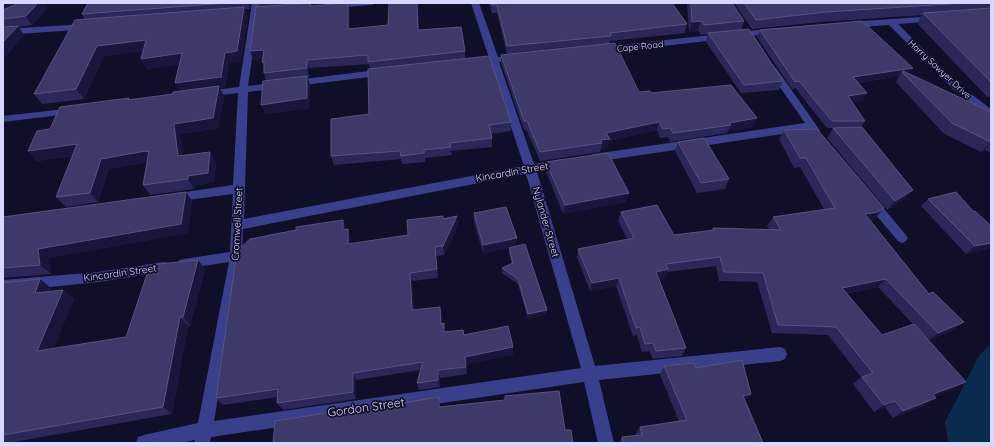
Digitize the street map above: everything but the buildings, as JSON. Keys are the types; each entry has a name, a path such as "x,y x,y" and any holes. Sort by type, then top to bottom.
{"street":[{"path":"325,6 372,3"},
{"name":"Nylander Street","path":"475,3 530,168 590,374 606,443"},
{"name":"Cromwell Street","path":"203,437 236,256 242,89 255,9"},
{"path":"837,25 947,18"},
{"path":"740,22 751,38"},
{"name":"Harry Sawyer Drive","path":"892,22 956,87 991,114"},
{"path":"3,32 99,26"},
{"name":"Cape Road","path":"596,50 751,38 785,30"},
{"path":"463,64 525,57"},
{"path":"766,60 810,126 820,138"},
{"path":"195,95 395,71"},
{"path":"3,120 85,109"},
{"path":"585,160 810,126"},
{"name":"Kincardin Street","path":"238,225 530,168 570,162"},
{"path":"160,200 238,189"},
{"path":"863,191 902,238"},
{"name":"Kincardin Street","path":"3,286 98,277 236,256"},
{"name":"Gordon Street","path":"144,443 203,437 590,374 780,354"}],"water":[{"path":"991,344 991,443 948,443 945,422 979,356"}]}
